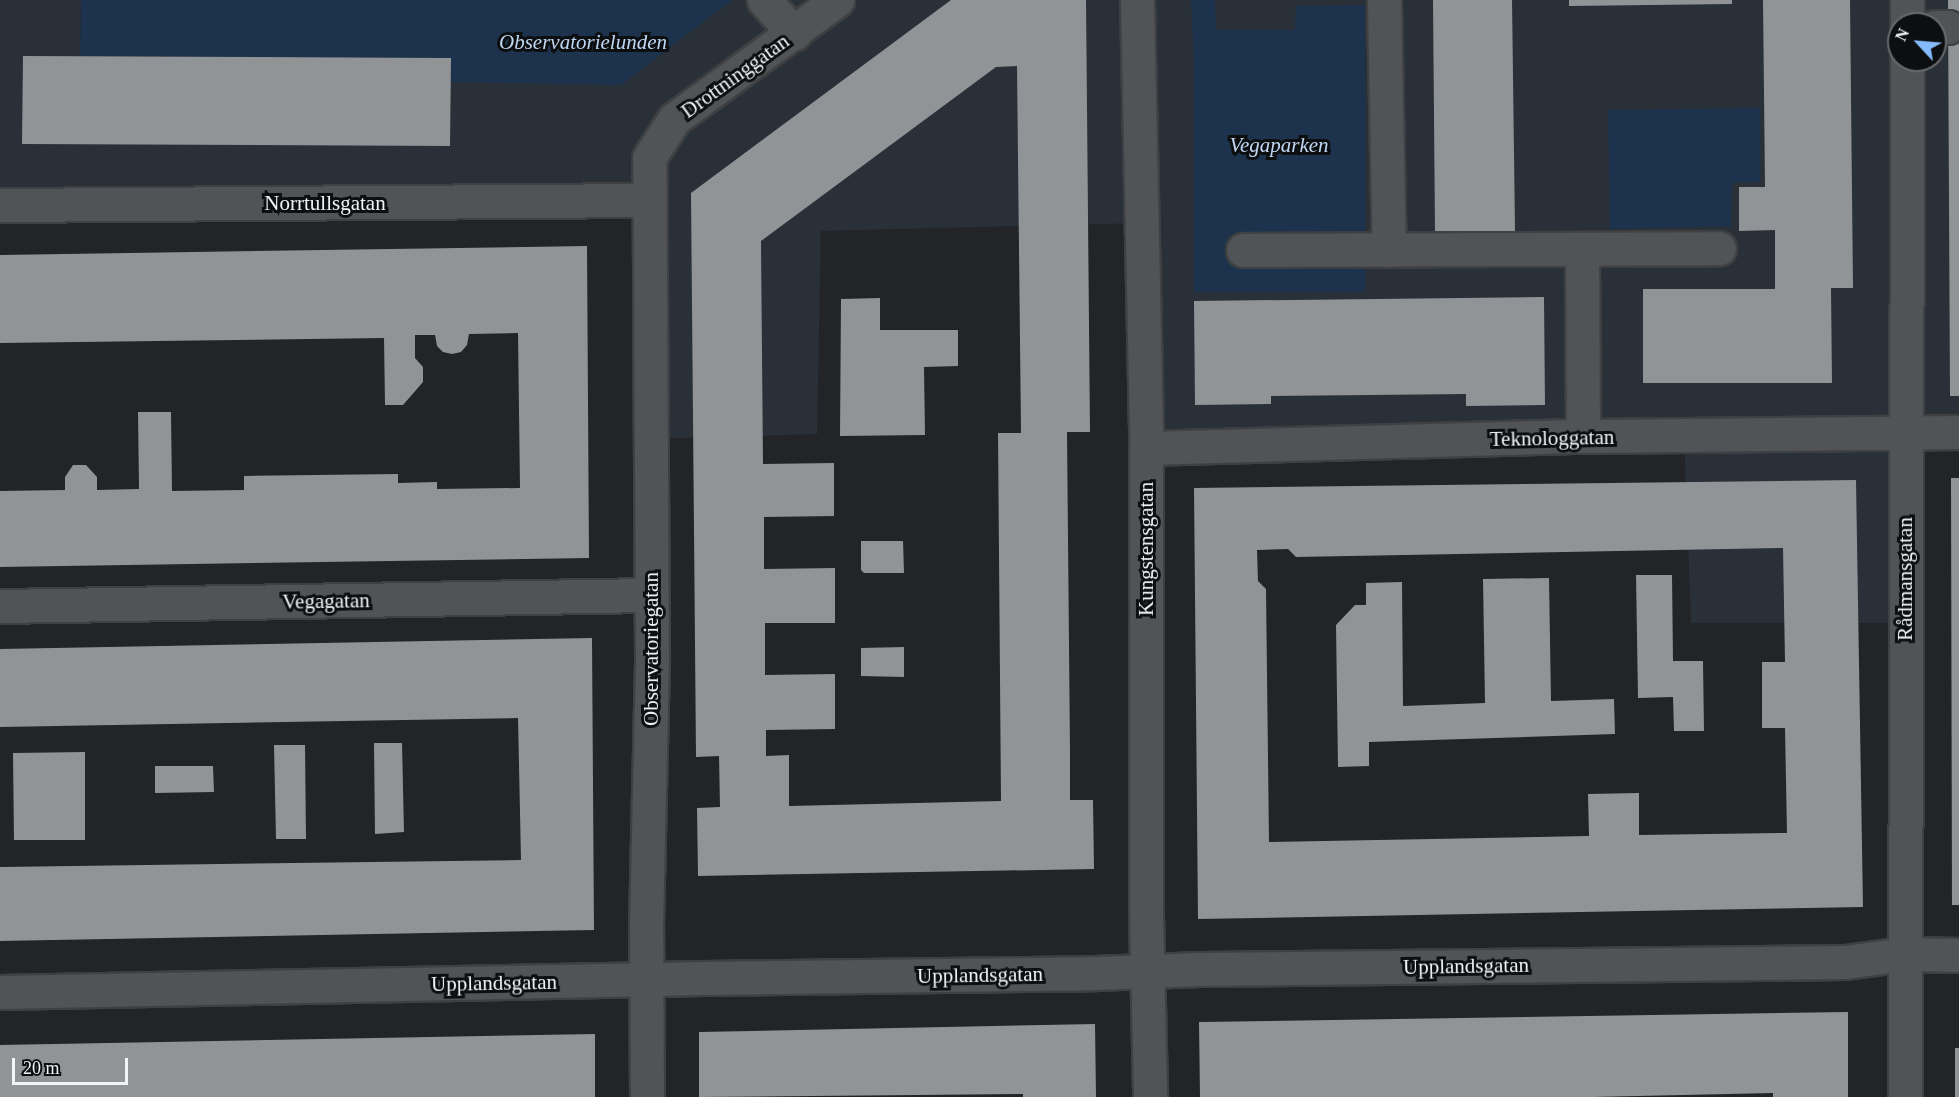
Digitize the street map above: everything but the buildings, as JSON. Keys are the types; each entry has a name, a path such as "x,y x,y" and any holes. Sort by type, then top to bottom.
{"street":[{"path":"764,0 794,33"},
{"name":"Drottninggatan","path":"649,200 649,158 674,120 837,0"},
{"name":"Kungstensgatan","path":"1137,0 1146,448 1146,914 1150,1097"},
{"path":"1384,0 1389,249"},
{"name":"Rådmansgatan","path":"1905,1097 1907,72"},
{"name":"Norrtullsgatan","path":"0,205 649,200"},
{"name":"Observatoriegatan","path":"647,1097 646,980 651,596 649,200"},
{"path":"1243,250 1719,248"},
{"path":"1582,249 1583,436"},
{"name":"Teknologgatan","path":"1146,448 1583,436 1959,432"},
{"name":"Vegagatan","path":"0,606 651,596"},
{"name":"Upplandsgatan","path":"0,992 1149,971 1845,962 1905,954 1959,955"}],"shaded area":[{"path":"0,0 81,0 80,56 451,58 451,82 621,85 732,0 1959,0 1959,435 1907,435 1909,623 1691,623 1684,437 1148,443 1144,223 821,231 817,434 649,439 652,204 0,208"}],"green space":[{"name":"Observatorielunden","path":"81,0 732,0 621,85 451,82 451,58 80,56"},
{"name":"Vegaparken","path":"1191,0 1215,0 1216,30 1295,30 1296,6 1365,5 1365,292 1194,292 1194,61"},
{"path":"1760,108 1760,182 1732,183 1731,226 1610,229 1608,110"}]}
